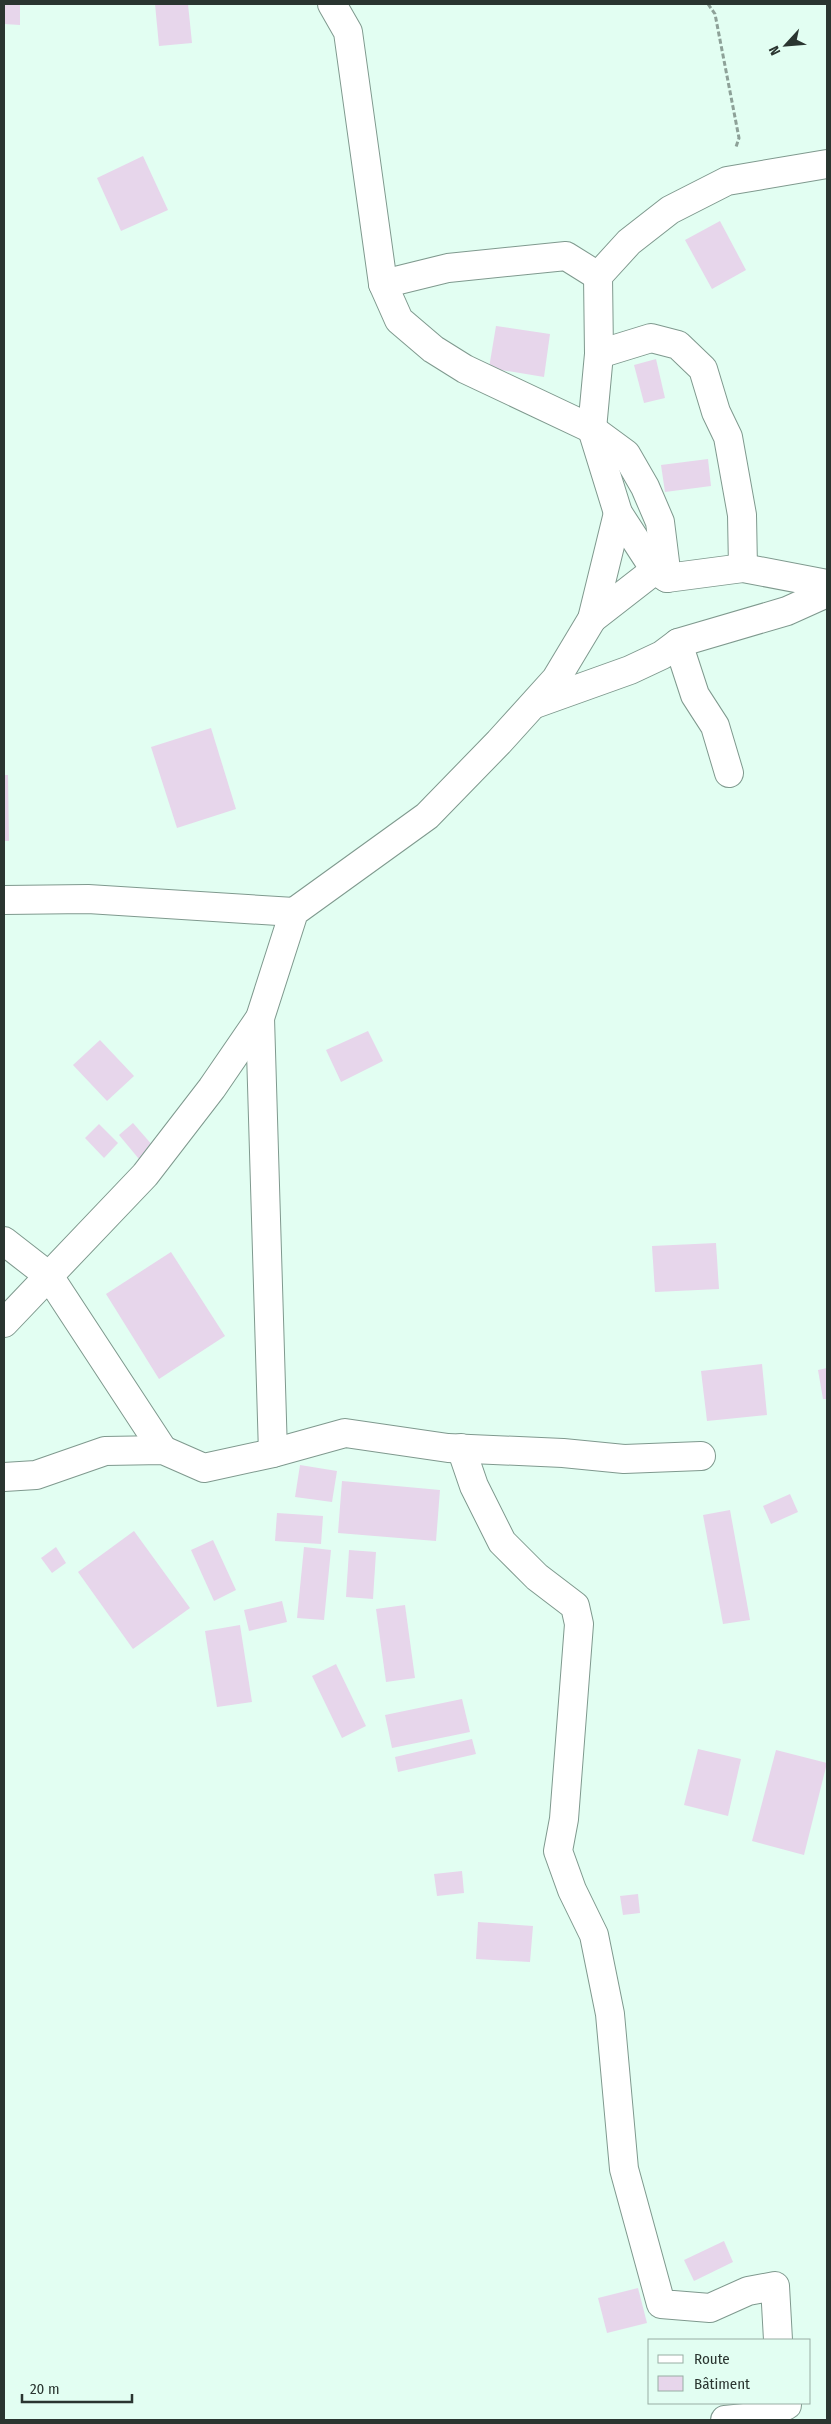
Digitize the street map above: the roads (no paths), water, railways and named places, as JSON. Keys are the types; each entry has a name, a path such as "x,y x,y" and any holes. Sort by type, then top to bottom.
{"street":[{"path":"332,4 348,32 383,284 399,320 433,349 466,369 592,429 626,454 645,487 660,522 661,574"},
{"path":"661,574 618,513 592,429 599,354 598,276 629,242 670,210 727,181 827,164"},
{"path":"383,284 448,268 566,256 598,276"},
{"path":"599,354 651,338 678,345 703,369 716,412 728,437 742,515 743,568"},
{"path":"4,1323 145,1175 212,1088 260,1018 294,912 427,816 556,679 592,619 618,513"},
{"path":"592,619 661,574 743,568 827,584"},
{"path":"533,704 630,670 662,655 678,643 787,610 827,593"},
{"path":"678,643 695,695 715,726 730,773"},
{"path":"4,900 88,899 294,912"},
{"path":"260,1018 273,1453"},
{"path":"4,1241 50,1276 163,1450"},
{"path":"4,1477 36,1475 105,1451 163,1450 204,1468 273,1453 345,1433 461,1448 563,1453 624,1459 701,1456"},
{"path":"461,1448 474,1486 502,1542 537,1577 575,1606 579,1624 564,1819 558,1851 572,1890 594,1935 610,2014 624,2169 662,2304 710,2308 748,2291 775,2286 778,2339"},
{"path":"725,2420 764,2416 787,2404"}]}
